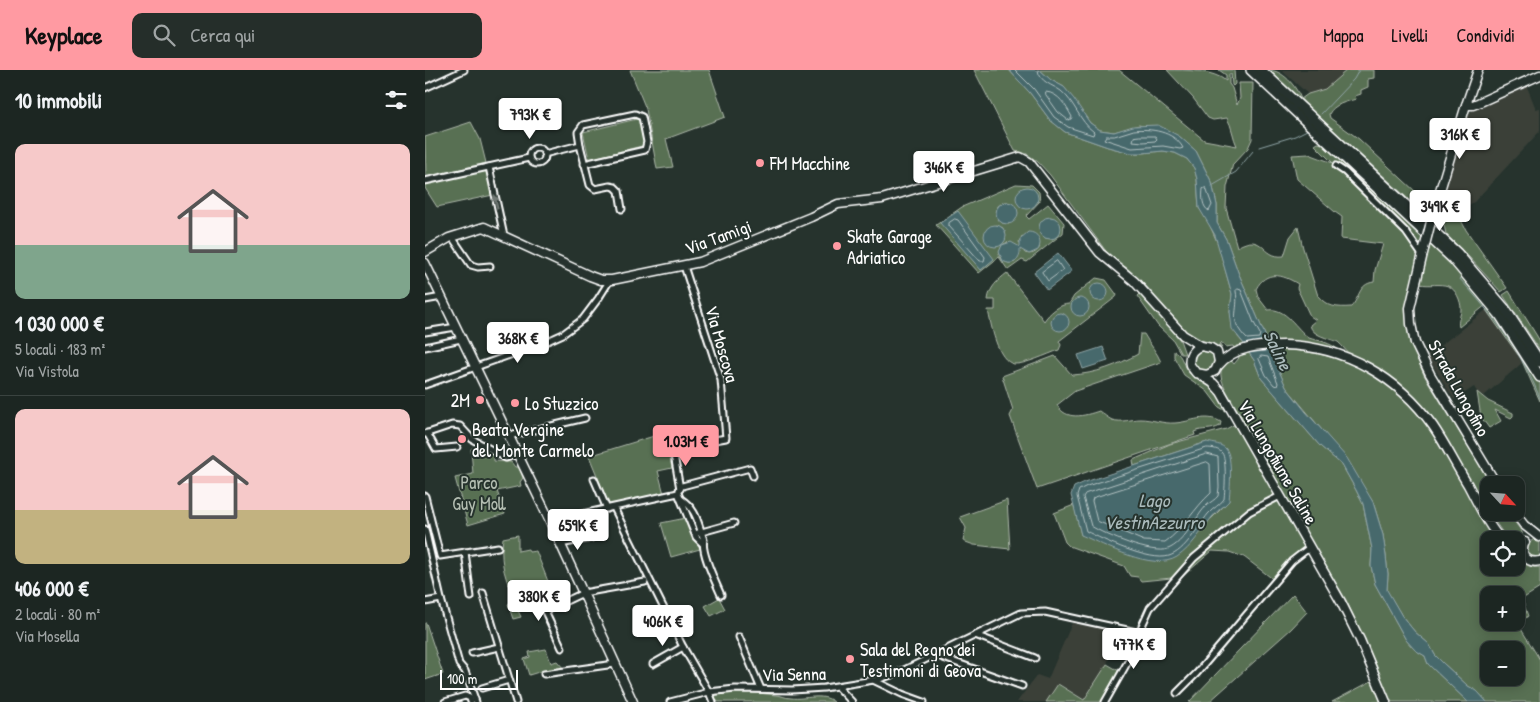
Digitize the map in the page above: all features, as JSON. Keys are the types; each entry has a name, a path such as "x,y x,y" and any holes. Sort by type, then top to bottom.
{"highway":[{"path":"1251,70 1444,240 1472,269 1505,309 1540,362"},
{"path":"1261,70 1294,106"},
{"path":"1329,137 1468,275 1506,322 1540,377"}],"street":[{"path":"425,88 464,70"},
{"name":"Strada Lungofino","path":"1478,70 1434,210 1410,308 1415,343 1429,372 1492,476"},
{"path":"1466,105 1473,105 1540,75"},
{"path":"584,164 645,150 648,144 643,118 635,114 583,125 578,132 584,164 591,187 595,189 615,187 619,191 623,209"},
{"path":"544,154 580,145"},
{"path":"529,158 529,153 535,149 539,149 544,154"},
{"path":"529,158 532,162 539,163 543,160 544,154"},
{"path":"425,181 529,158"},
{"name":"Via Tamigi","path":"425,252 453,237 484,227 590,276 601,280 610,280 684,266 710,259 838,204 882,200 1017,158 1026,159 1095,248 1141,287 1183,336"},
{"path":"1337,166 1406,232 1423,252"},
{"path":"489,167 504,236"},
{"path":"453,237 472,266 490,266"},
{"path":"425,263 550,521 633,702"},
{"name":"Via Moscova","path":"680,494 673,449 726,438 721,380 684,266"},
{"path":"425,385 548,342 569,330 587,314 610,280"},
{"path":"425,300 442,297"},
{"path":"425,332 456,327"},
{"path":"1183,336 1201,346 1208,346 1214,350 1218,355 1218,367"},
{"path":"1183,336 1190,365 1193,371 1202,376 1211,374 1231,353"},
{"path":"425,347 461,339"},
{"path":"1214,350 1231,353 1276,345 1319,349 1341,355 1371,368 1396,386 1418,408 1439,436 1496,531"},
{"path":"1189,359 1194,350 1201,346"},
{"name":"Via Lungofiume Saline","path":"1218,367 1218,380 1221,392"},
{"name":"Via Lungofiume Saline","path":"1202,376 1213,382 1221,392 1310,547 1360,640 1386,702"},
{"path":"509,436 585,418"},
{"path":"457,447 436,449 426,433 452,425 460,426 472,439 506,458 517,454"},
{"path":"703,544 699,542 695,534 680,494 683,486 750,468 753,476"},
{"path":"594,480 607,509"},
{"path":"550,521 680,494"},
{"path":"680,494 695,512 704,540 703,544 721,595"},
{"path":"425,496 440,556 498,547"},
{"path":"1105,702 1139,642 1141,628 1150,608 1194,558 1249,512 1281,496"},
{"path":"614,508 683,647 713,702"},
{"path":"1521,521 1539,538"},
{"path":"695,534 734,523"},
{"path":"1524,525 1526,541"},
{"path":"425,529 441,599 459,664 465,671 476,702"},
{"path":"1526,541 1531,537 1539,538"},
{"path":"560,544 591,538"},
{"name":"Via Lungofiume Saline","path":"1177,693 1197,673 1292,561 1310,547"},
{"path":"465,552 471,597"},
{"path":"1525,556 1530,561 1540,561"},
{"path":"425,565 433,563"},
{"path":"545,611 583,593 645,582"},
{"path":"534,588 562,648"},
{"path":"483,593 516,702"},
{"path":"425,602 441,599"},
{"name":"Via Senna","path":"670,702 685,700 709,692 740,688 792,690 838,687 874,681 898,673 1021,613 1045,612 1141,633"},
{"path":"975,635 1035,658"},
{"path":"739,637 761,689"},
{"path":"472,653 499,646"},
{"path":"653,664 683,647"},
{"path":"935,655 1022,686"},
{"path":"544,674 615,664"},
{"path":"482,688 509,680"},
{"path":"874,681 924,702"},
{"path":"838,687 852,702"},
{"path":"445,702 465,696 470,698 471,702"}],"shaded area":[{"path":"1281,70 1347,70 1325,90 1308,94"},
{"path":"1526,84 1536,109 1540,108 1540,131 1474,202 1459,211 1448,204 1437,209 1467,115 1476,107"},
{"path":"1486,310 1513,347 1522,363 1484,396 1477,392 1474,387 1454,400 1427,356"},
{"path":"1072,623 1119,632 1107,664 1084,700 1059,684 1046,702 1017,702 1037,675 1048,679"}],"green space":[{"path":"630,70 709,70 725,117 666,139 673,167 657,169 646,109"},
{"path":"974,70 1009,70 1030,93 1050,120 1065,132 1131,153 1163,151 1175,153 1187,159 1194,168 1197,179 1199,208 1207,219 1218,244 1232,294 1230,312 1238,337 1245,345 1234,348 1233,346 1225,347 1221,342 1219,344 1222,348 1192,336 1146,286 1127,268 1111,258 1050,175 1038,162 1027,154 1015,151"},
{"path":"1040,70 1119,70 1204,140 1237,146 1227,118 1213,120 1208,118 1193,98 1167,70 1207,73 1221,77 1226,81 1226,75 1219,70 1234,70 1235,84 1232,85 1231,74 1229,74 1229,84 1237,105 1240,98 1239,83 1253,83 1252,139 1248,148 1233,164 1227,187 1226,208 1237,247 1253,242 1271,254 1284,256 1290,237 1298,227 1318,296 1329,305 1351,307 1362,288 1374,282 1375,270 1383,244 1341,239 1342,217 1297,179 1292,155 1309,154 1333,163 1315,145 1318,143 1323,144 1423,239 1418,250 1419,258 1406,311 1411,343 1424,375 1486,476 1480,476 1480,498 1419,403 1394,380 1348,353 1338,342 1314,332 1310,325 1316,320 1310,316 1297,288 1298,284 1280,276 1269,276 1256,289 1258,297 1268,310 1280,312 1309,338 1322,341 1341,352 1320,345 1295,342 1268,342 1227,241 1217,223 1217,205 1212,183 1196,151 1179,136 1139,125 1114,132 1100,130 1090,123 1064,87 1051,80"},
{"path":"1268,70 1284,76 1296,89 1301,99 1308,94 1325,89 1347,70 1374,70 1374,78 1368,79 1368,87 1361,90 1361,94 1355,96 1356,99 1334,108 1329,114 1330,118 1359,139 1431,206 1429,218"},
{"path":"641,118 646,145 589,159 583,132"},
{"path":"471,122 480,139 486,163 426,177 425,137"},
{"path":"487,170 493,195 437,207 425,188 425,184"},
{"path":"1016,184 1032,185 1039,192 1040,201 1026,216 1029,219 1048,204 1064,223 1063,233 1027,262 1022,260 1008,270 999,257 979,273 936,225 962,207","holes":["1008,202 1017,211 1016,217 1009,224 1002,223 996,215 998,206","1051,217 1059,223 1058,236 1052,239 1045,238 1040,224 1044,219","997,225 1003,228 1005,240 1001,245 986,241 987,229","1022,236 1040,247 1034,253 1025,253 1019,242","1008,242 1015,262 1003,261 999,255 1002,245"]},
{"path":"1445,204 1462,213 1459,216 1466,230 1507,288 1501,292 1446,234 1443,221 1435,215 1437,209"},
{"path":"1430,242 1487,304 1459,327 1461,306 1453,290 1445,285 1420,284"},
{"path":"1007,273 1044,321 1055,310 1069,304 1074,296 1096,278 1106,280 1117,295 1059,341 1061,345 1059,350 1030,361 1014,364 1003,356 999,349 988,310 995,310 995,300 988,300 992,288"},
{"path":"1509,291 1540,341 1540,350 1503,295"},
{"path":"1139,294 1148,300 1180,340 1185,354 1181,354 1173,340 1158,326 1137,296"},
{"path":"1489,307 1530,365 1540,383 1540,401 1521,359 1486,310"},
{"path":"1140,334 1144,334 1161,362 1075,391 1057,405 1061,410 1076,416 1099,411 1112,420 1119,421 1140,419 1175,423 1210,418 1221,422 1220,426 1194,432 1195,435 1037,489 1010,416 1013,410 1002,376 1055,356 1072,375 1098,371 1138,354"},
{"path":"1204,350 1212,353 1215,361 1212,369 1204,372 1196,369 1193,361 1196,353"},
{"path":"1270,350 1308,352 1345,361 1380,378 1395,389 1409,402 1424,421 1480,514 1480,521 1484,521 1490,531 1480,531 1480,576 1525,576 1525,564 1540,567 1540,588 1525,597 1525,586 1480,586 1480,631 1522,631 1540,660 1540,702 1487,702 1435,655 1429,644 1415,632 1402,616 1387,591 1388,574 1383,535 1373,502 1332,442 1286,387"},
{"path":"1174,351 1180,356 1191,375 1206,382 1213,388 1226,411 1219,407 1207,391 1184,375 1174,357"},
{"path":"1249,353 1261,378 1320,446 1342,465 1356,490 1363,504 1372,549 1371,566 1375,584 1406,640 1415,650 1425,656 1428,664 1468,702 1332,702 1381,676 1346,600 1313,544 1292,561 1274,580 1244,557 1229,552 1212,551 1182,577 1141,581 1138,577 1130,576 1124,566 1069,546 1065,542 1054,513 1074,505 1081,535 1211,519 1229,501 1207,442 1134,466 1133,460 1170,444 1226,429 1243,420 1223,383 1221,372 1223,366 1230,359 1234,364 1239,358 1238,356"},
{"path":"1477,392 1488,401 1513,413 1513,416 1511,418 1495,410 1501,421 1489,428 1481,417"},
{"path":"667,432 675,445 668,450 672,468 658,471 664,494 609,505 589,456"},
{"name":"Parco Guy Moll","path":"476,446 494,456 494,461 511,462 515,467 519,467 523,478 520,482 521,486 497,491 505,514 468,525 455,478 473,474 471,449"},
{"path":"1007,500 1010,549 974,545 963,541 966,528 960,517"},
{"path":"686,518 700,549 671,557 661,523"},
{"path":"1495,521 1514,521 1521,531 1502,531"},
{"path":"518,535 518,551 528,549 529,552 536,551 551,589 538,594 534,586 511,591 503,565 503,538"},
{"path":"1534,539 1540,540 1540,559 1535,560 1527,555 1526,545"},
{"path":"517,594 522,603 516,606 521,617 513,619 508,604 515,600 513,595"},
{"path":"1293,594 1307,612 1291,629 1209,702 1189,702"},
{"path":"719,598 725,609 711,616 705,606"},
{"path":"1525,608 1528,616 1525,618"},
{"path":"425,623 443,674 425,680"},
{"path":"546,649 551,663 557,661 565,670 543,673 542,671 529,675 524,659 530,657 529,652"},
{"path":"1107,664 1121,672 1105,702 1046,702 1058,684 1084,700"},
{"path":"740,691 789,698 824,697 834,702 717,702 715,697 716,695"}],"water":[{"path":"1009,70 1040,70 1051,80 1064,87 1090,123 1100,130 1114,132 1133,126 1158,125 1179,136 1196,151 1212,183 1217,205 1217,223 1227,241 1268,342 1245,345 1232,329 1230,312 1232,294 1215,235 1199,208 1197,179 1194,168 1187,159 1175,153 1163,151 1131,153 1065,132 1050,120 1030,93"},
{"path":"1027,187 1035,190 1038,198 1035,206 1027,209 1019,206 1016,198 1019,190"},
{"path":"1007,202 1015,205 1018,213 1015,221 1007,224 999,221 996,213 999,205"},
{"path":"958,211 994,259 981,270 940,223"},
{"path":"1050,217 1058,220 1061,228 1058,236 1050,239 1042,236 1039,228 1042,220"},
{"path":"995,225 1003,228 1006,236 1003,244 995,247 987,244 984,236 987,228"},
{"path":"1028,232 1032,232 1039,238 1038,250 1029,254 1020,249 1016,261 1007,263 1003,261 999,252 1002,245 1011,242 1020,247 1020,239"},
{"path":"1058,253 1072,271 1047,290 1034,272"},
{"path":"1095,283 1103,283 1108,288 1106,299 1095,301 1090,296 1090,288"},
{"path":"1076,298 1084,298 1089,303 1087,314 1076,316 1071,311 1071,303"},
{"path":"1056,313 1064,313 1069,318 1067,329 1056,331 1051,326 1051,318"},
{"path":"1103,347 1108,361 1083,369 1078,355"},
{"path":"1270,350 1286,387 1347,458 1373,502 1383,535 1388,574 1387,590 1402,616 1415,632 1429,644 1435,655 1487,702 1468,702 1428,664 1425,656 1415,650 1406,640 1375,584 1371,566 1372,549 1363,504 1356,490 1342,465 1320,446 1261,378 1249,353"},
{"name":"Lago VestinAzzurro","path":"1207,442 1222,446 1228,453 1231,474 1229,501 1214,515 1192,544 1177,557 1167,561 1142,559 1081,535 1071,495 1074,487"}],"waterway":[{"path":"1321,114 1354,79 1359,70"},
{"path":"1259,147 1295,136 1307,130"},
{"path":"1212,186 1236,172 1253,151"},
{"path":"1459,278 1505,334 1533,381 1540,398"}],"place":[{"name":"FM Macchine","path":"760,163"},
{"name":"Skate Garage Adriatico","path":"837,246"},
{"name":"2M","path":"480,400"},
{"name":"Lo Stuzzico","path":"515,403"},
{"name":"Beata Vergine del Monte Carmelo","path":"462,439"},
{"name":"Sala del Regno dei Testimoni di Geova","path":"850,659"}],"water label":[{"name":"Saline","path":"1278,350"}]}
